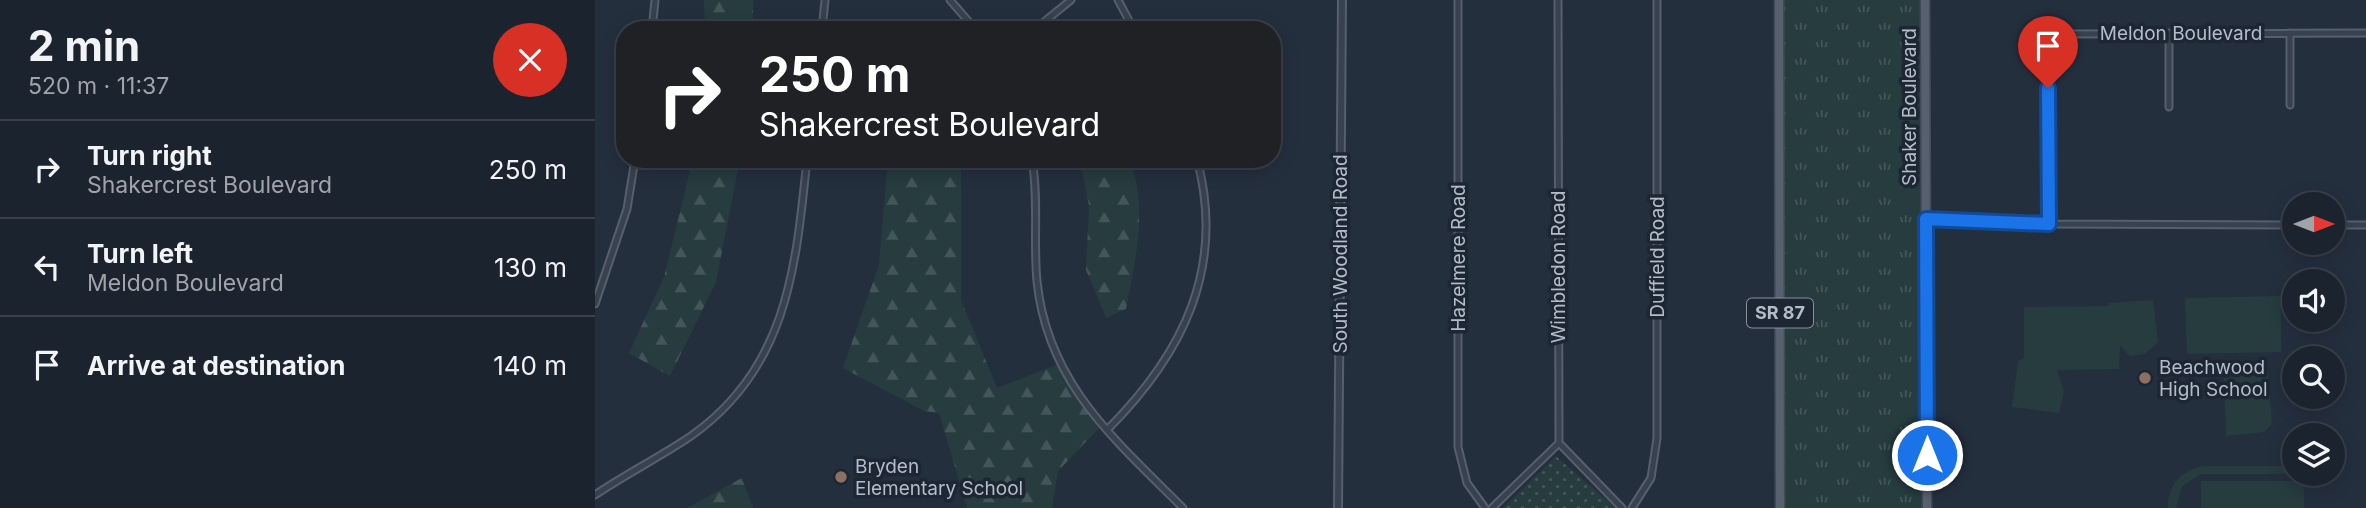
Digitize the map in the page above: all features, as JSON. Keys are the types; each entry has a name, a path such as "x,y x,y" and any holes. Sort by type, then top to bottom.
{"main road":[{"name":"SR 87","path":"1779,0 1780,508"},
{"name":"Shaker Boulevard","path":"1924,0 1927,508"}],"street":[{"path":"653,21 655,0"},
{"path":"822,21 825,0"},
{"path":"950,0 968,21"},
{"path":"1045,21 1071,0"},
{"path":"1118,0 1129,21"},
{"name":"South Woodland Road","path":"1338,508 1342,0"},
{"name":"Hazelmere Road","path":"1458,0 1458,447 1467,483 1485,508"},
{"name":"Wimbledon Road","path":"1558,0 1559,443"},
{"name":"Duffield Road","path":"1632,508 1651,478 1657,438 1657,0"},
{"path":"2169,33 2169,107"},
{"path":"2290,33 2290,105"},
{"name":"Meldon Boulevard","path":"2049,224 2048,63 2058,39 2069,34 2366,33"},
{"path":"595,304 627,209 634,168"},
{"path":"595,495 692,435 723,408 751,374 781,320 791,286 806,168"},
{"path":"1033,168 1037,279 1048,337 1070,384 1107,430 1183,508"},
{"path":"1107,430 1157,373 1192,310 1205,262 1207,236 1205,197 1199,168"},
{"path":"1926,219 2049,224 2282,225"},
{"path":"2345,225 2366,225"},
{"path":"1492,508 1559,443 1622,508"}],"green space":[{"path":"704,0 753,0 753,21 705,21"},
{"path":"1779,0 1925,0 1927,508 1780,508"},
{"path":"691,168 738,168 716,282 670,376 629,353 664,277"},
{"path":"887,168 961,168 961,300 997,388 1059,364 1070,384 1102,425 1058,471 1052,508 967,508 939,413 924,411 843,368 879,265"},
{"path":"1082,168 1132,168 1139,215 1133,272 1126,309 1106,318 1086,270 1089,206"},
{"path":"2281,296 2281,352 2187,354 2185,298"},
{"path":"2153,300 2158,342 2145,354 2130,356 2120,346 2119,369 2057,370 2064,391 2059,413 2012,407 2018,361 2024,358 2024,307 2108,306 2109,303"},
{"path":"2268,372 2272,424 2264,432 2226,436 2224,378"},
{"path":"1556,456 1616,508 1503,508"},
{"path":"2282,466 2282,474 2201,474 2182,486 2176,508 2168,508 2170,492 2178,479 2198,467"},
{"path":"742,478 753,508 687,508"},
{"path":"2201,481 2282,481 2282,486 2304,486 2304,508 2201,508"}],"place":[{"name":"Beachwood High School","path":"2145,378"},
{"name":"Bryden Elementary School","path":"841,477"}],"route":[{"path":"1927,455 1926,219 1979,219 2049,224 2048,88"}]}
